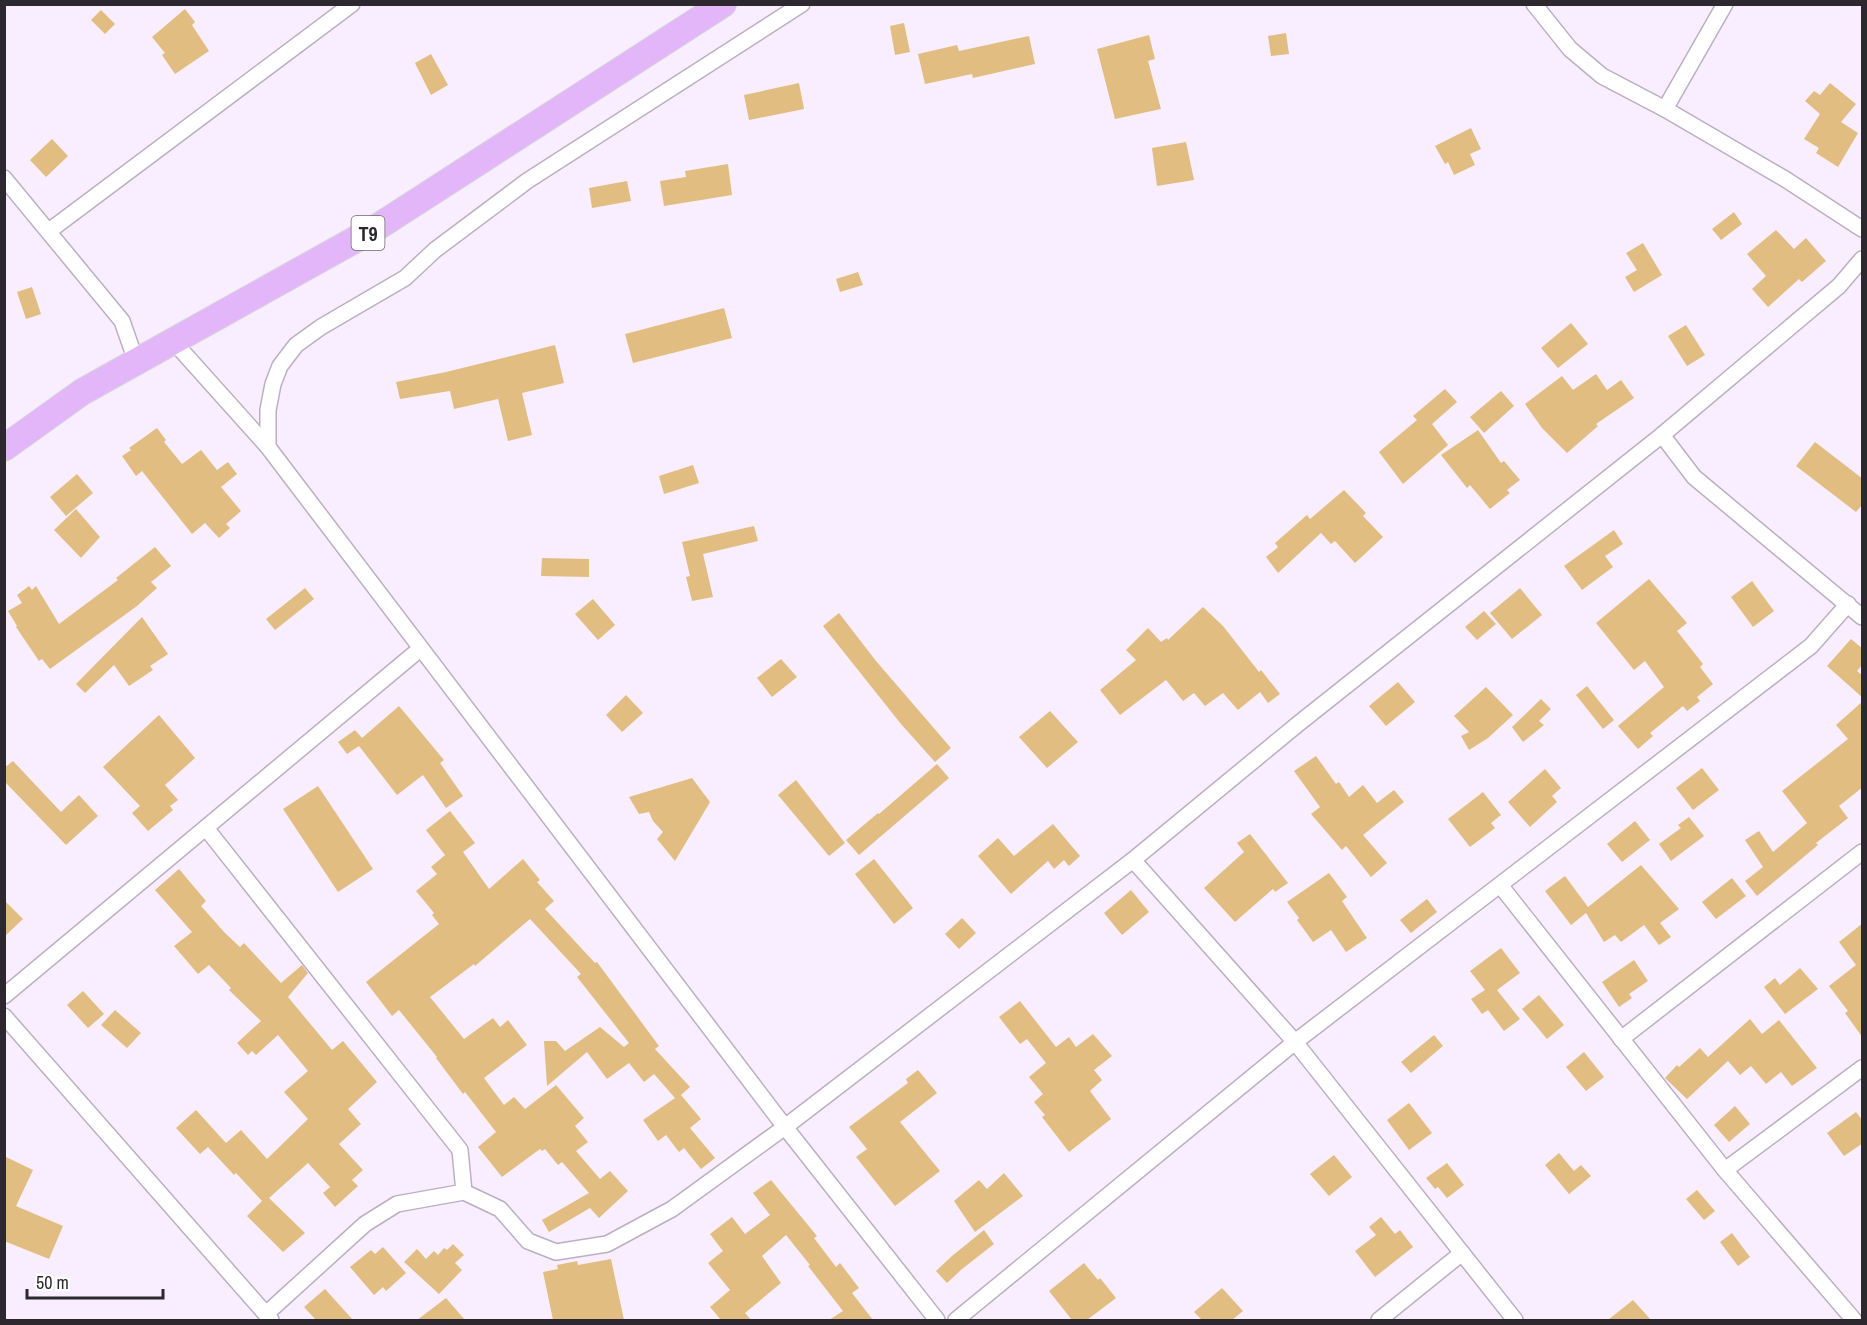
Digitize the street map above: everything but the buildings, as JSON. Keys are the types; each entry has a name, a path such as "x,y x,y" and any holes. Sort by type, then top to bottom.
{"highway":[{"name":"T9","path":"4,448 81,392 376,228 723,4"}],"street":[{"path":"48,231 352,4"},
{"path":"267,447 268,410 273,384 280,366 296,345 321,327 405,278 435,250 527,181 802,4"},
{"path":"1534,4 1570,49 1602,76 1785,179 1863,229"},
{"path":"1665,110 1725,4"},
{"path":"4,178 122,321 136,361"},
{"path":"4,1016 268,1317 365,1224 397,1204 464,1192 500,1209 528,1241 556,1252 607,1244 672,1209 785,1127 1133,860 1298,724 1662,435 1839,286 1863,260"},
{"path":"173,340 267,447 785,1127 937,1320"},
{"path":"1662,435 1694,477 1863,617"},
{"path":"956,1320 1295,1042 1811,646 1848,604"},
{"path":"4,996 420,649"},
{"path":"206,828 460,1150 464,1192"},
{"path":"1621,1039 1863,852"},
{"path":"1133,860 1295,1042 1515,1320"},
{"path":"1500,885 1725,1170 1854,1320"},
{"path":"1725,1170 1863,1068"},
{"path":"1379,1320 1462,1253"}]}
